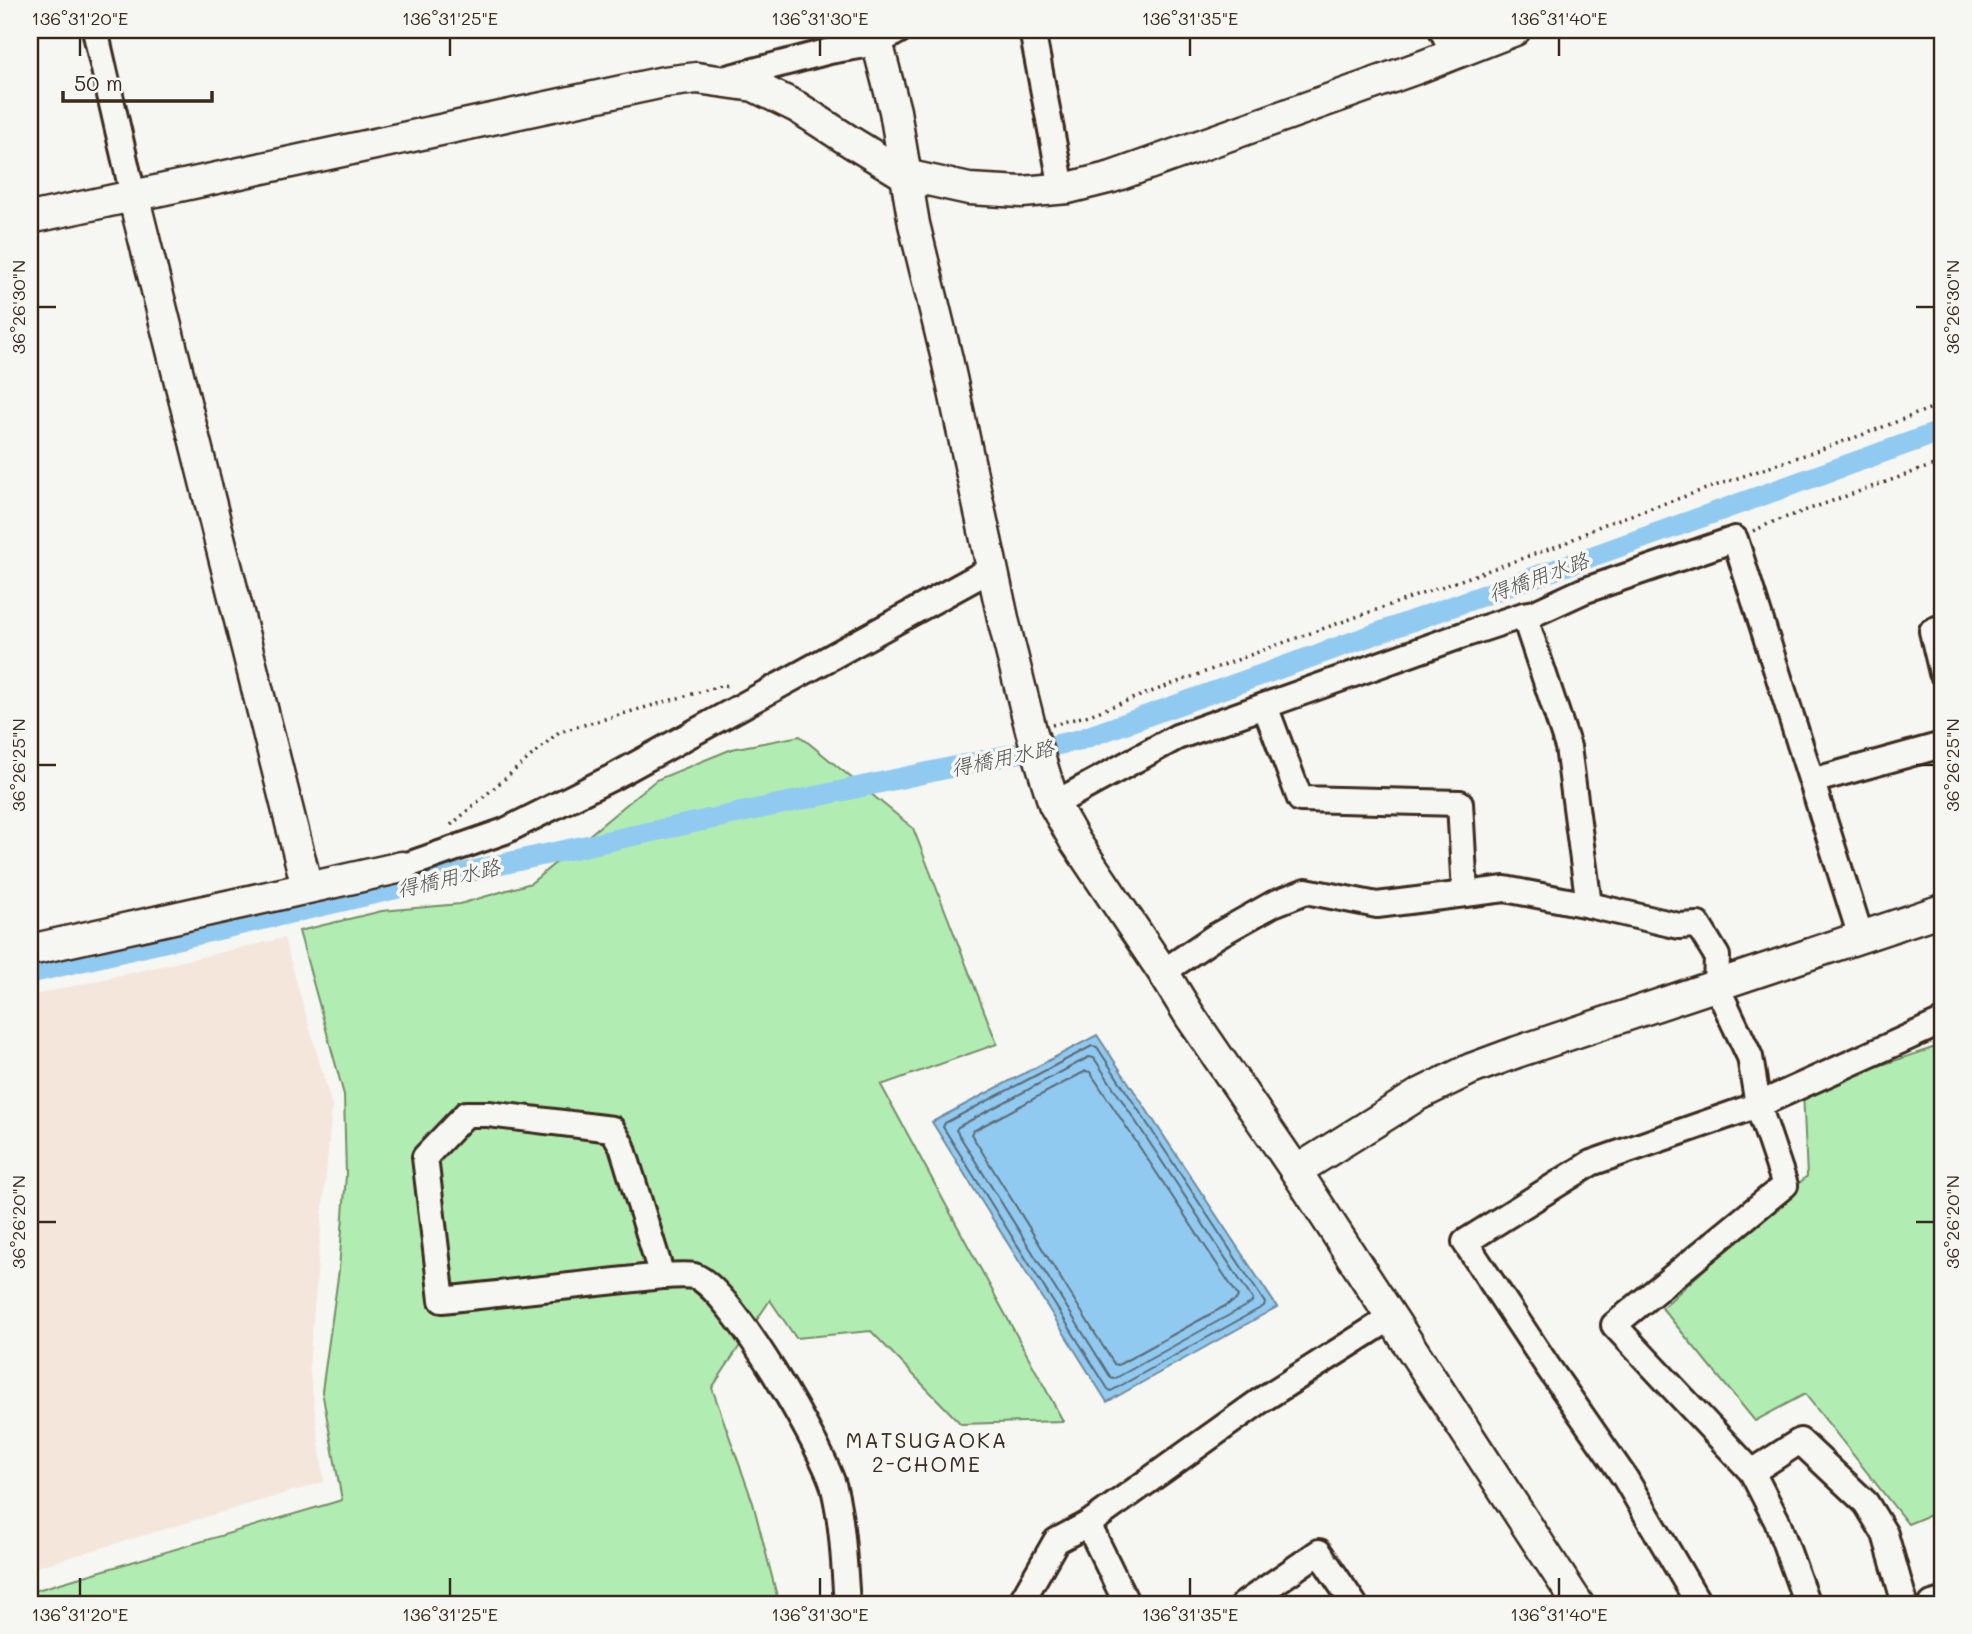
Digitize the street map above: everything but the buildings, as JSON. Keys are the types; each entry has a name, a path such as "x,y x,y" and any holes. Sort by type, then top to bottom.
{"street":[{"path":"95,30 133,195 307,887"},
{"path":"1032,30 1062,188"},
{"path":"30,218 664,82 698,78 754,86 797,107 905,175 969,189 1022,192 1062,188 1112,177 1462,39 1515,30"},
{"path":"717,80 884,34 914,224 1032,735 1054,804 1075,841 1296,1171 1578,1604"},
{"path":"1054,804 1177,737 1535,613 1583,591 1735,539 1861,937"},
{"path":"30,950 402,867 505,831 612,777 993,568"},
{"path":"1524,615 1568,747 1589,905"},
{"path":"1942,627 1932,631 1942,673"},
{"path":"1265,706 1300,799 1460,803 1465,894"},
{"path":"1812,781 1942,746"},
{"path":"1163,972 1228,929 1273,904 1306,891 1377,905 1505,889 1679,926 1698,925 1717,956 1716,985 1750,1057 1758,1105 1785,1185 1614,1325 1752,1472 1777,1521 1807,1604"},
{"path":"1296,1171 1400,1105 1448,1080 1517,1052 1942,910"},
{"path":"1699,1604 1625,1478 1465,1242 1591,1163 1758,1105 1942,1022"},
{"path":"662,1276 622,1146 612,1129 488,1114 466,1114 425,1157 442,1300 662,1276 696,1276 722,1296 765,1357 820,1452 833,1486 841,1524 847,1604"},
{"path":"1020,1604 1056,1541 1088,1524 1260,1401 1392,1317"},
{"path":"1752,1472 1800,1441 1866,1503 1885,1534 1905,1604"},
{"path":"1088,1524 1127,1604"},
{"path":"1244,1604 1319,1552 1354,1604"},
{"path":"1932,1604 1942,1601"}],"path":[{"path":"1032,735 1942,404"},
{"path":"1735,539 1773,522 1942,462"},
{"path":"444,831 559,732 724,685 761,695"}],"shaded area":[{"path":"284,938 332,1106 309,1366 324,1482 30,1569 30,996"}],"green space":[{"path":"800,736 913,828 997,1044 881,1085 1063,1421 961,1424 871,1331 796,1338 770,1300 712,1388 753,1503 779,1604 30,1604 30,1592 342,1500 322,1391 339,1270 346,1175 344,1095 299,931 382,911 460,904 531,883 656,780 732,749"},
{"path":"1942,1045 1942,1510 1908,1524 1805,1394 1755,1421 1662,1308 1807,1176 1803,1091"}],"water":[{"path":"1097,1035 1277,1307 1107,1402 932,1122"}],"waterway":[{"name":"得橋用水路","path":"30,973 529,858 1079,740 1942,431"}],"district":[{"name":"MATSUGAOKA 2-CHOME","path":"927,1451"}]}
